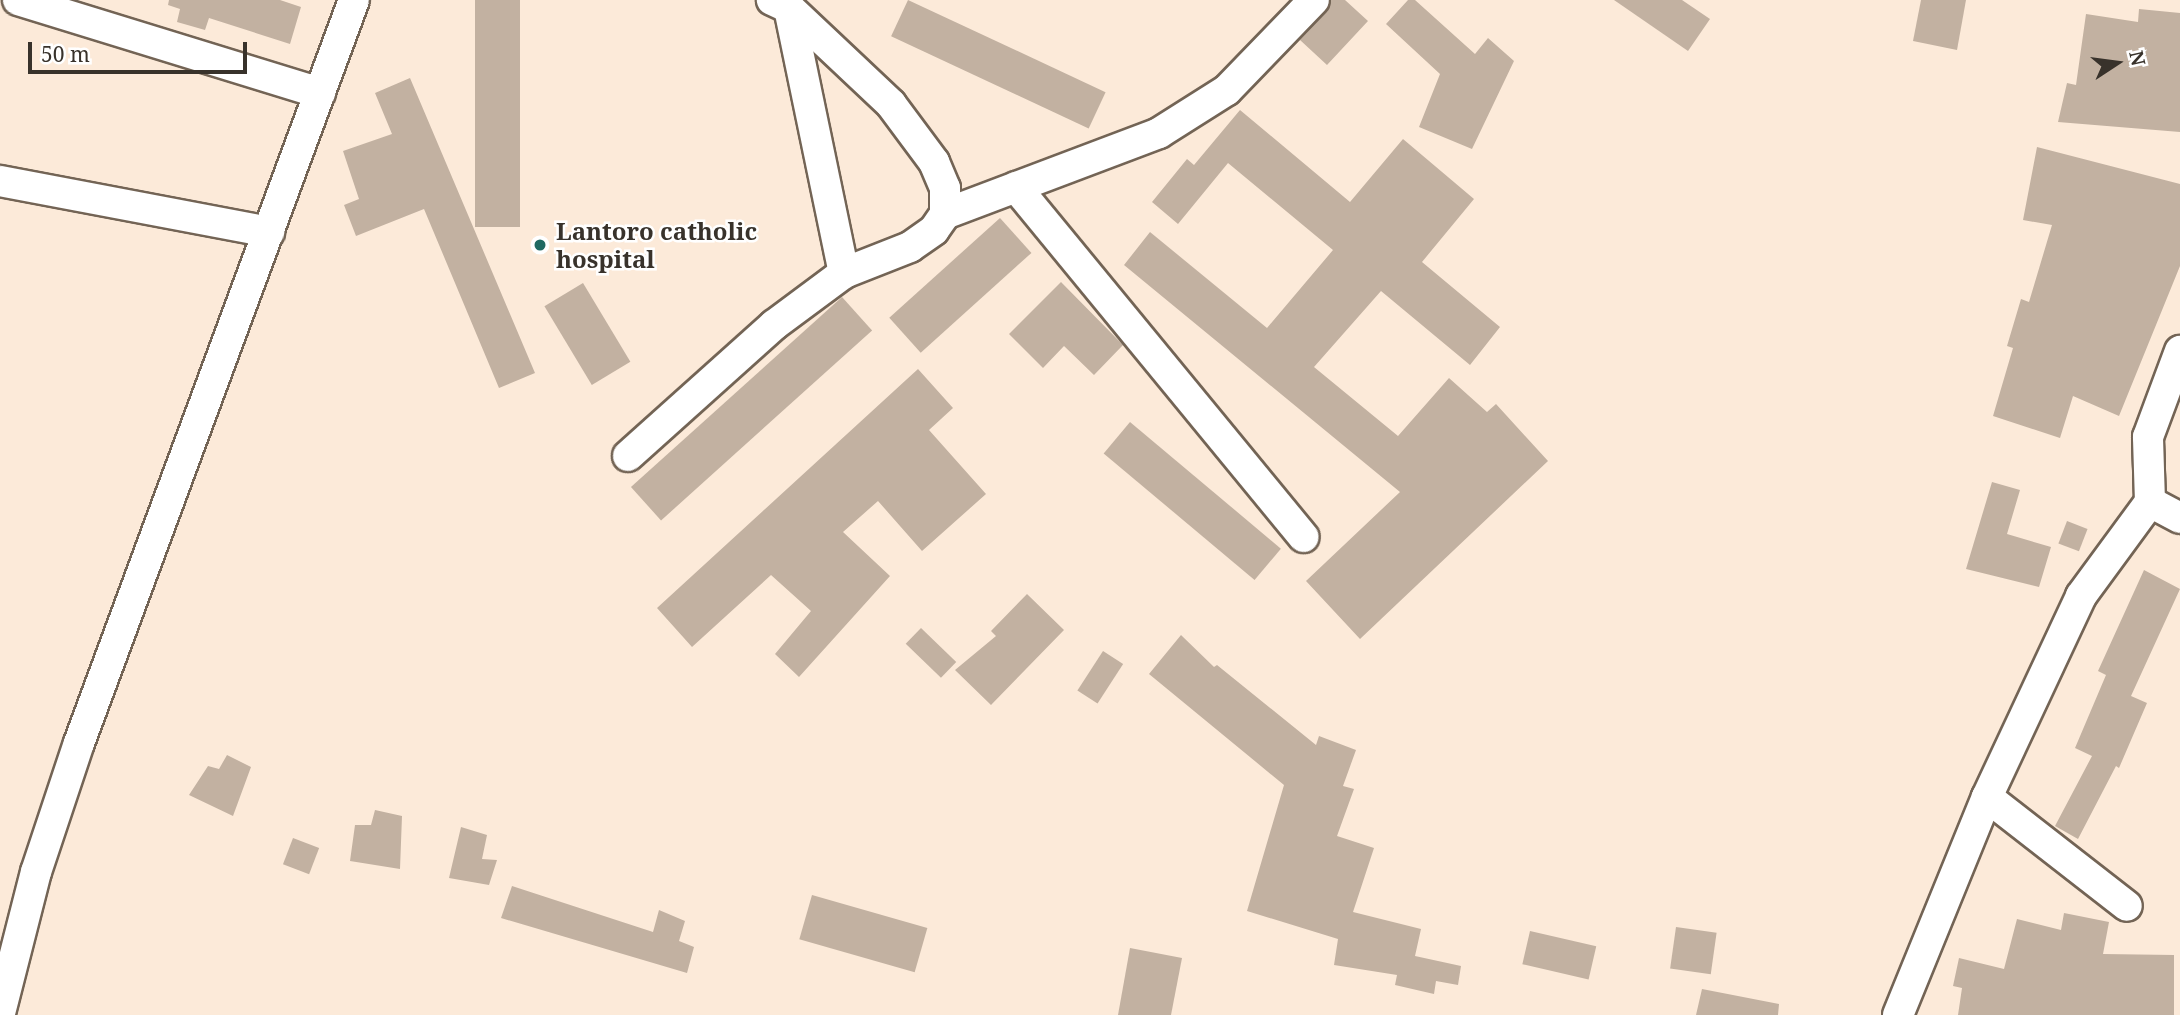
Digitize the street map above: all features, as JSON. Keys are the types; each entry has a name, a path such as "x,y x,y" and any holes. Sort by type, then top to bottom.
{"street":[{"path":"18,0 320,93"},
{"path":"0,1013 9,941 79,743 354,0"},
{"path":"945,214 1159,132 1227,90 1314,0"},
{"path":"628,456 774,325 845,273 910,247 934,230 945,214 945,188 934,162 891,104 780,4"},
{"path":"780,4 845,273"},
{"path":"0,181 269,232"},
{"path":"1016,187 1304,537"},
{"path":"1898,1015 1987,797 2081,596 2150,502 2148,437 2180,351"},
{"path":"2150,502 2180,518"},
{"path":"1987,797 2126,906"}],"building":[{"path":"169,0 280,0 301,7 290,44 209,18 205,30 177,22 180,9 168,5"},
{"path":"475,0 520,0 520,227 475,227"},
{"path":"908,0 1106,92 1089,128 891,36"},
{"path":"1331,0 1345,0 1368,21 1327,65 1300,40 1327,12"},
{"path":"1408,0 1415,0 1475,54 1488,38 1514,61 1472,149 1419,127 1440,74 1386,24"},
{"path":"1614,0 1682,0 1710,19 1688,51"},
{"path":"1921,0 1966,0 1957,50 1913,41"},
{"path":"2139,9 2180,13 2180,132 2058,122 2067,83 2076,85 2086,14 2138,22"},
{"path":"410,78 535,373 499,388 424,209 356,236 344,205 359,199 343,151 392,134 375,93"},
{"path":"1240,110 1350,202 1403,139 1474,199 1422,262 1500,327 1470,365 1381,291 1314,367 1398,436 1449,378 1487,412 1496,404 1548,461 1360,639 1306,581 1400,492 1124,265 1150,232 1267,328 1333,250 1228,163 1178,224 1152,202 1187,159 1194,165"},
{"path":"2037,147 2180,184 2180,266 2119,416 2073,396 2060,438 1993,416 2013,348 2007,346 2021,299 2029,302 2052,225 2023,220"},
{"path":"1000,218 1031,253 921,353 889,318"},
{"path":"1061,282 1123,345 1094,375 1064,346 1043,368 1009,334"},
{"path":"583,283 630,362 592,385 544,306"},
{"path":"842,297 872,330 661,520 631,487"},
{"path":"918,369 953,408 929,430 986,494 922,551 878,501 843,532 890,576 799,677 775,654 811,611 771,575 692,647 657,608"},
{"path":"1130,422 1281,549 1255,580 1104,453"},
{"path":"1992,482 2020,490 2007,534 2051,547 2039,587 1966,569"},
{"path":"2067,521 2088,529 2079,551 2058,543"},
{"path":"2144,570 2180,589 2131,696 2147,703 2119,768 2116,766 2078,839 2055,826 2092,756 2075,748 2106,675 2098,671"},
{"path":"1027,594 1064,630 991,705 955,670 996,636 991,631"},
{"path":"921,628 956,662 941,678 906,644"},
{"path":"1181,635 1214,667 1217,665 1316,745 1319,736 1356,750 1343,786 1354,789 1337,836 1374,848 1353,912 1421,929 1415,956 1461,966 1458,985 1436,981 1434,994 1395,985 1397,975 1334,965 1338,939 1247,911 1284,785 1149,674"},
{"path":"1103,651 1123,664 1098,703 1077,690"},
{"path":"227,755 251,767 233,816 189,795 208,766 219,769"},
{"path":"375,810 402,816 400,869 350,861 355,825 371,825"},
{"path":"461,827 487,835 482,859 497,860 489,885 449,878"},
{"path":"293,838 319,848 309,874 283,864"},
{"path":"512,886 653,932 659,910 685,921 679,941 694,947 687,973 501,918"},
{"path":"812,895 927,928 915,972 799,939"},
{"path":"2064,913 2109,922 2103,954 2174,955 2174,1015 1958,1015 1962,988 1953,986 1959,958 2004,969 2017,919 2061,930"},
{"path":"1676,927 1717,933 1711,974 1670,969"},
{"path":"1530,931 1596,946 1589,979 1522,964"},
{"path":"1130,948 1182,958 1171,1015 1118,1015"},
{"path":"1702,989 1779,1004 1778,1015 1696,1015"}],"place":[{"name":"Lantoro catholic hospital","path":"540,245"}]}
